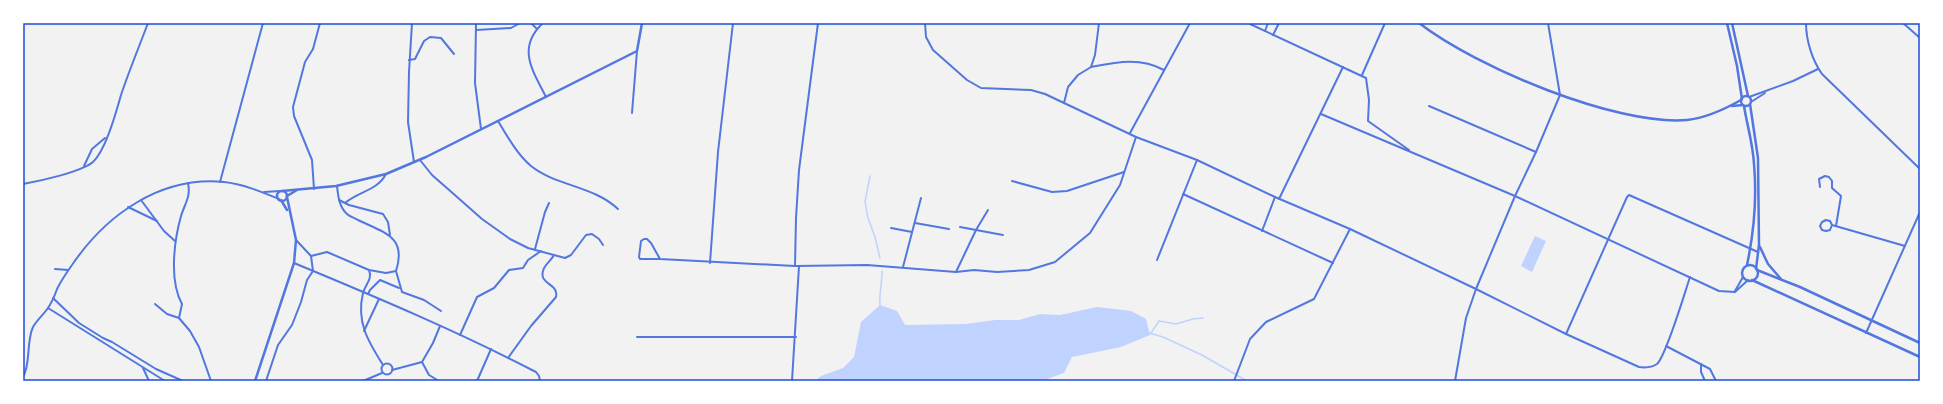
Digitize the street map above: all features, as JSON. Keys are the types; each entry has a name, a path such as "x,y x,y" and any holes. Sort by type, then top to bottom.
{"street":[{"path":"23,184 65,174 91,163 99,156 116,115 123,90 148,23"},
{"path":"220,182 264,23"},
{"path":"314,189 312,160 294,116 293,107 305,62 313,49 320,23"},
{"path":"412,23 409,60 408,122 414,162"},
{"path":"476,23 475,83 482,129"},
{"path":"476,30 511,28 520,23"},
{"path":"531,23 537,29"},
{"path":"543,23 537,29 530,41 528,57 546,97"},
{"path":"632,113 637,51 642,23"},
{"path":"710,263 718,152 733,23"},
{"path":"796,266 796,218 799,170 818,23"},
{"path":"925,23 926,37 933,50 967,80 981,88 1031,90 1064,103 1136,137 1197,160 1279,199 1350,229 1566,334 1639,367 1649,368 1658,363 1666,346 1690,277"},
{"path":"1091,67 1098,37 1099,23"},
{"path":"1130,133 1190,23"},
{"path":"1265,31 1268,23"},
{"path":"1273,35 1279,23"},
{"path":"1362,75 1385,23"},
{"path":"1419,23 1446,41 1477,58 1560,95 1623,113 1665,120 1699,117 1732,106 1749,97 1767,92"},
{"path":"1455,381 1466,318 1476,289 1560,95 1548,23"},
{"path":"1727,23 1737,66 1755,173 1755,204 1751,248 1747,265 1742,271 1743,276 1734,292"},
{"path":"1732,23 1751,103 1758,158 1759,252 1756,277 1752,280"},
{"path":"1806,23 1808,42 1818,68 1872,124 1920,169"},
{"path":"1903,23 1920,38"},
{"path":"1250,24 1366,78 1369,87 1368,121 1413,152"},
{"path":"409,60 415,60 424,41 430,37 441,38 454,54"},
{"path":"263,192 336,186 386,174 420,160 637,51"},
{"path":"1064,103 1068,87 1078,75 1091,67 1123,61 1139,61 1164,70"},
{"path":"1279,199 1343,67"},
{"path":"1732,106 1751,103 1767,92 1818,68"},
{"path":"1429,106 1536,152"},
{"path":"1321,114 1515,196 1719,291 1734,292 1748,280"},
{"path":"498,121 520,155 531,166 548,176 610,201 618,210"},
{"path":"660,259 647,239 641,241 638,257 640,259 796,266 903,267 956,272 974,270 997,272 1028,270 1055,262 1090,232 1120,185 1136,137"},
{"path":"84,166 92,149 106,138"},
{"path":"420,160 432,175 482,219 510,239 528,248 542,250 554,256 565,258 571,256 588,234 595,236 604,245"},
{"path":"1157,260 1197,160"},
{"path":"1012,181 1052,192 1067,191 1124,172"},
{"path":"345,203 352,197 374,188 383,180 386,174"},
{"path":"1820,187 1819,179 1824,176 1829,177 1832,181 1832,188 1841,196 1836,226"},
{"path":"23,377 26,372 27,351 33,328 48,308 68,270 103,227 127,207 174,186 188,183 220,182 263,192 280,200 300,190"},
{"path":"179,318 182,304 178,297 175,280 175,241 184,207 190,194 188,183"},
{"path":"336,186 338,199 347,214 390,235"},
{"path":"255,381 294,263 296,249 296,240 289,213 287,197 285,191 281,191"},
{"path":"281,191 277,195 289,213"},
{"path":"1183,194 1333,263"},
{"path":"1566,334 1627,197 1632,195 1759,252"},
{"path":"1262,231 1275,197"},
{"path":"903,267 921,198"},
{"path":"338,199 345,203 383,214 388,222 390,235 400,249 399,262 396,271 402,292 424,300 441,310"},
{"path":"141,200 165,233 175,241"},
{"path":"535,249 549,203"},
{"path":"127,207 157,221"},
{"path":"956,272 976,230 988,210"},
{"path":"1866,333 1873,321 1920,212"},
{"path":"1826,220 1830,221 1832,226 1830,230 1826,231 1822,230 1820,226 1822,222 1826,220"},
{"path":"915,223 949,229"},
{"path":"1832,226 1905,246"},
{"path":"960,227 1003,235"},
{"path":"891,228 912,232"},
{"path":"1234,381 1250,339 1266,322 1277,315 1308,303 1314,299 1350,229"},
{"path":"266,381 278,345 292,325 302,302 307,280 313,271 310,256 296,240"},
{"path":"1759,245 1768,264 1781,279"},
{"path":"460,335 477,297 494,288 509,270 523,268 528,260 542,250"},
{"path":"310,256 327,252 369,270 386,273 396,271"},
{"path":"508,358 531,326 556,297 557,293 554,288 546,282 542,274 543,270 554,256"},
{"path":"294,263 491,349 536,372 540,381"},
{"path":"1747,265 1920,342"},
{"path":"792,381 794,373 800,266"},
{"path":"55,269 68,270"},
{"path":"369,270 370,278 363,292 361,313 364,331 384,365"},
{"path":"1743,276 1748,280 1752,280 1920,357"},
{"path":"368,294 380,280 401,288"},
{"path":"53,298 79,323 156,369 183,381"},
{"path":"364,331 379,299"},
{"path":"155,304 166,314 179,318 199,347 211,381"},
{"path":"48,308 165,381"},
{"path":"364,381 382,373 389,374 392,370 422,362 433,343 440,326"},
{"path":"637,337 796,336"},
{"path":"1666,346 1710,369 1716,381"},
{"path":"477,381 491,349"},
{"path":"422,362 429,375 439,381"},
{"path":"1701,364 1701,372 1705,381"},
{"path":"384,365 390,365 392,370"},
{"path":"382,373 381,369 384,365"},
{"path":"143,367 149,381"}],"water":[{"path":"1535,236 1546,241 1532,272 1521,266"},
{"path":"880,305 897,311 905,325 966,324 995,320 1019,320 1040,314 1060,315 1097,307 1131,311 1146,319 1150,335 1121,347 1072,357 1064,373 1042,381 815,381 821,376 843,368 854,357 861,322"}],"waterway":[{"path":"870,176 865,202 868,218 875,237 880,258"},
{"path":"880,306 882,271"},
{"path":"1151,333 1159,321 1176,324 1203,318"},
{"path":"1149,333 1163,337 1202,355 1247,381"}]}
